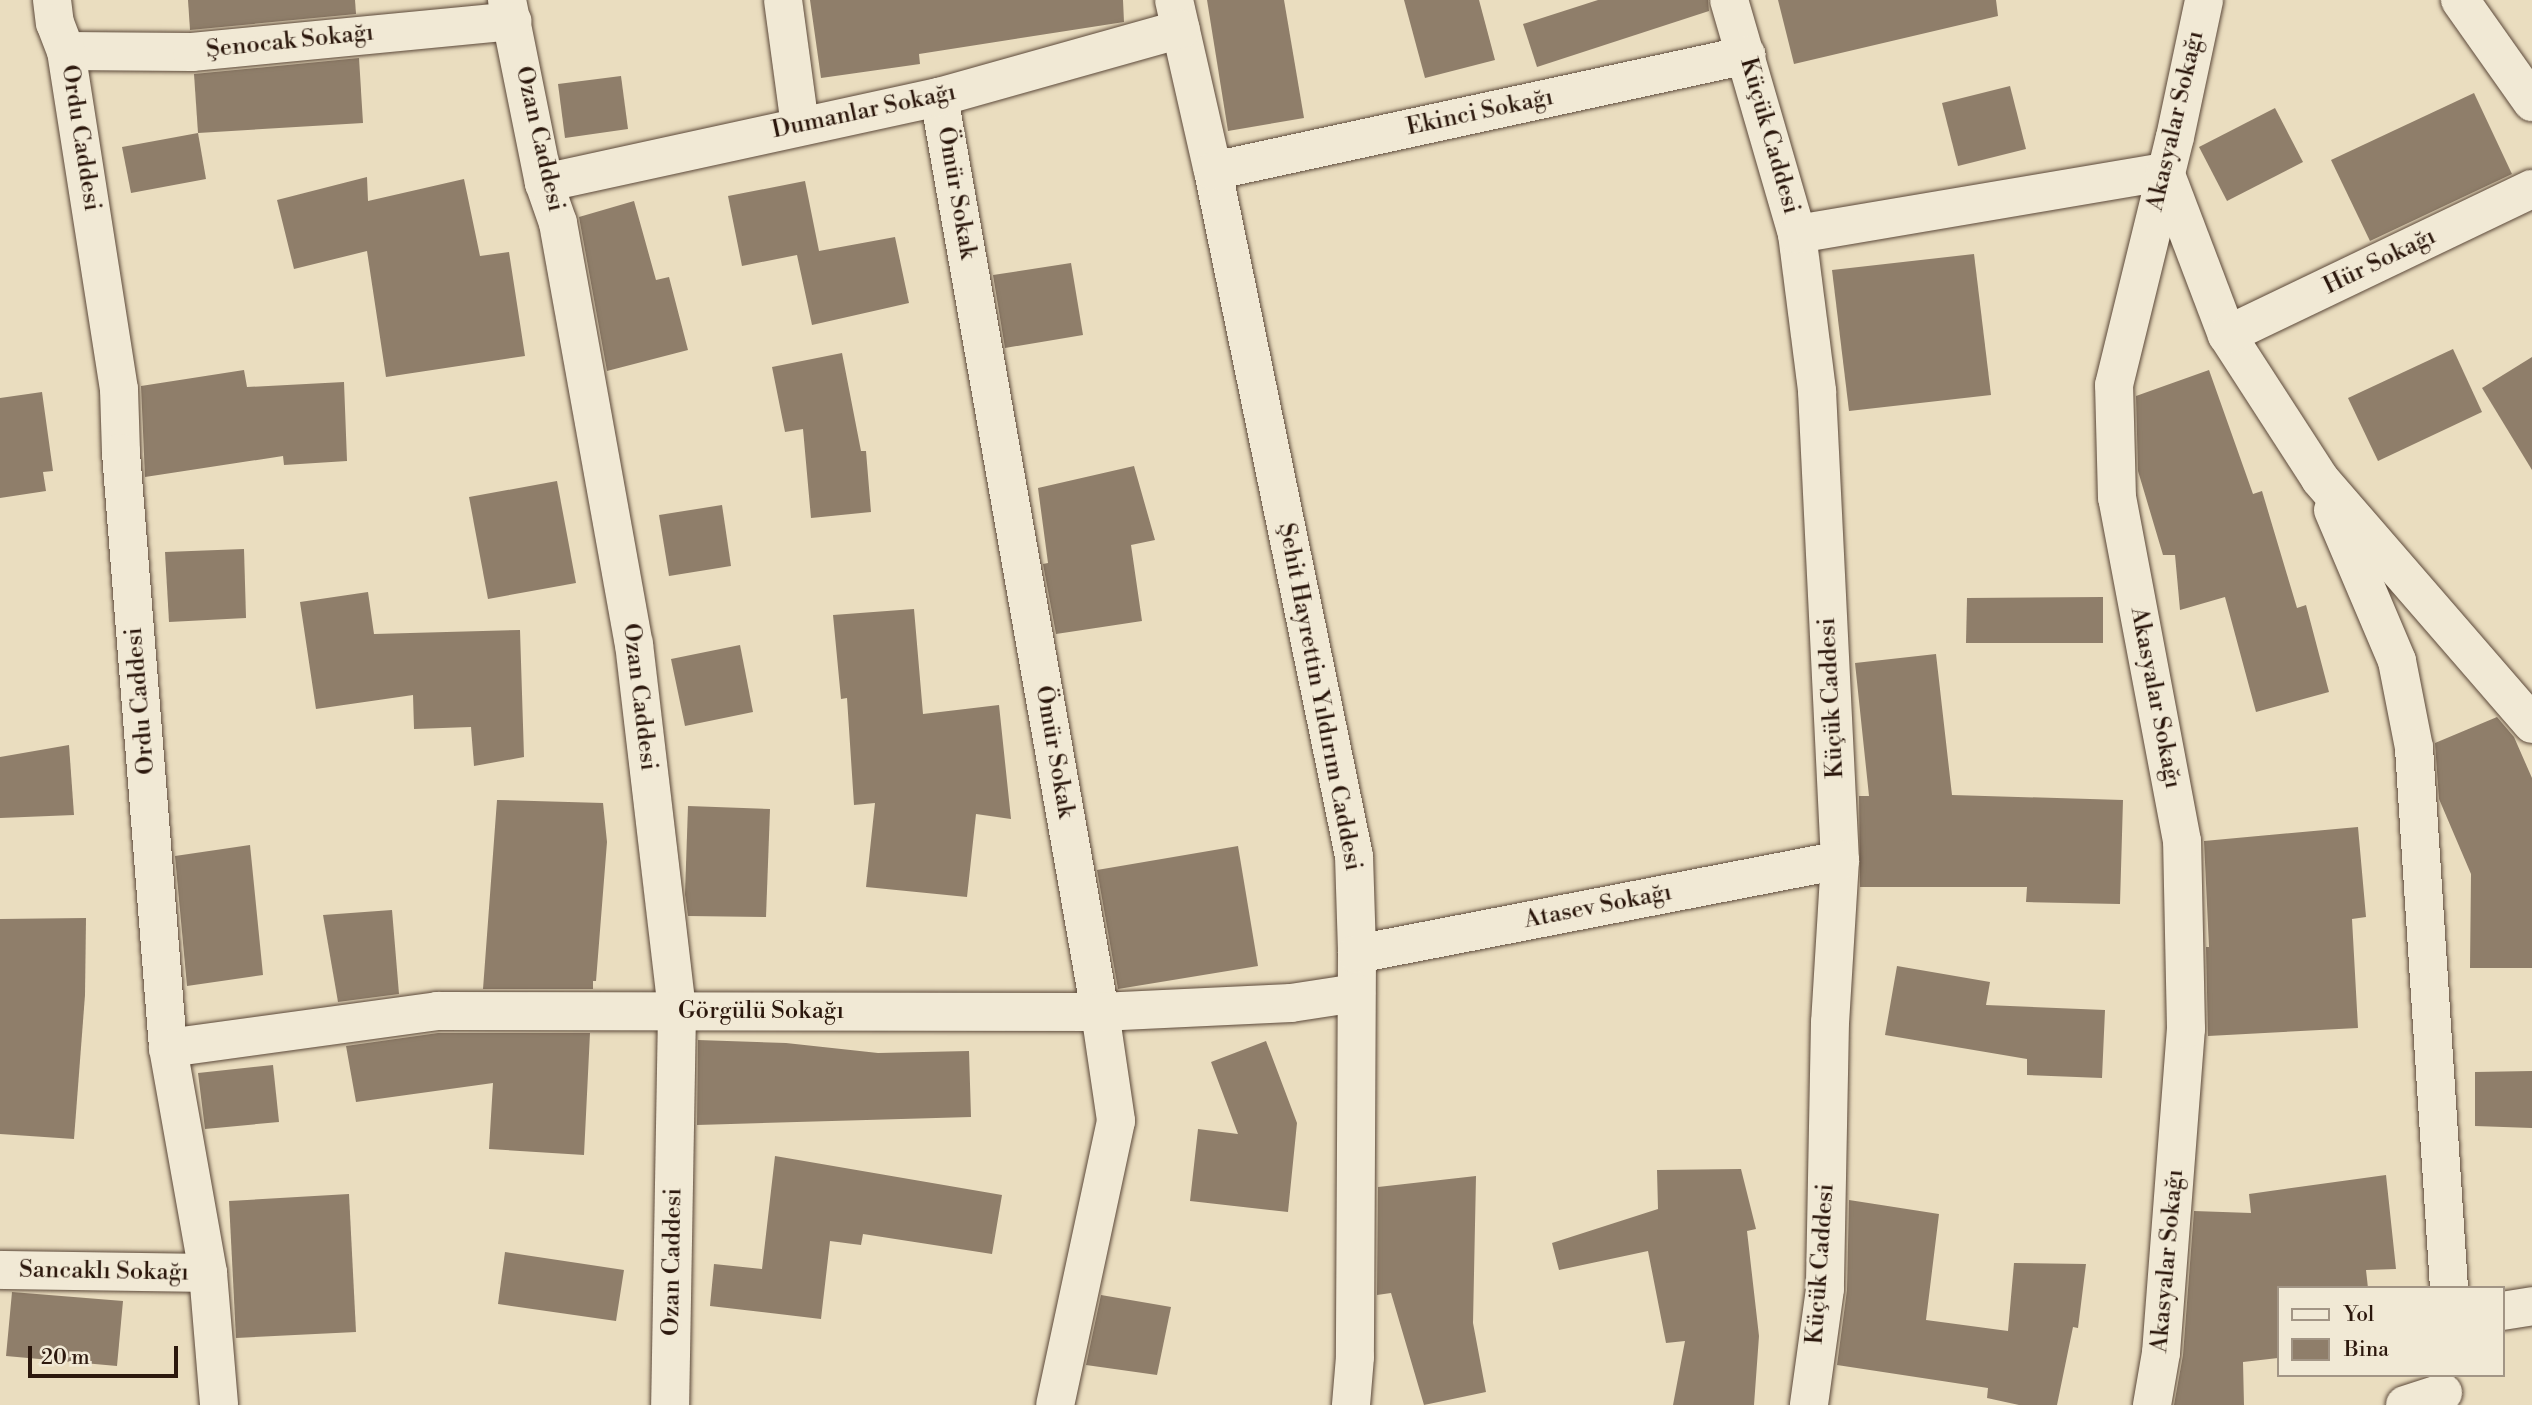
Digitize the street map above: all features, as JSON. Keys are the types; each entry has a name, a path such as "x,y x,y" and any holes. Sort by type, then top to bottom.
{"street":[{"name":"Ordu Caddesi","path":"52,0 55,23 66,51 120,389 121,453 168,1048 208,1273 219,1405"},
{"path":"783,0 800,125"},
{"name":"Küçük Caddesi","path":"1729,0 1797,234 1817,391 1840,860 1829,1022 1825,1289 1809,1405"},
{"name":"Akasyalar Sokağı","path":"2152,1405 2161,1353 2186,1029 2182,841 2117,498 2114,385 2204,0"},
{"path":"2460,0 2532,103"},
{"name":"Şenocak Sokağı","path":"66,51 192,52 510,10"},
{"name":"Ozan Caddesi","path":"510,10 544,183 558,223 634,644 677,1012 670,1405"},
{"name":"Dumanlar Sokağı","path":"544,183 800,125 939,97 1178,15"},
{"name":"Şehit Hayrettin Yıldırım Caddesi","path":"1178,15 1213,171 1354,856 1357,954 1355,1357 1351,1405"},
{"name":"Ekinci Sokağı","path":"1213,171 1747,55"},
{"name":"Ömür Sokak","path":"939,97 1100,1012 1116,1121 1055,1405"},
{"path":"1797,234 2165,172 2227,335 2320,479 2532,724"},
{"name":"Hür Sokağı","path":"2227,335 2532,189"},
{"path":"2320,479 2397,662 2414,748 2449,1286"},
{"name":"Atasev Sokağı","path":"1357,954 1840,860"},
{"name":"Görgülü Sokağı","path":"168,1048 437,1011 1100,1012 1291,1003 1356,993"},
{"name":"Sancaklı Sokağı","path":"0,1270 208,1273"},
{"path":"2504,1311 2532,1306"},
{"path":"2405,1405 2443,1391"}],"building":[{"path":"188,0 355,0 356,14 190,30"},
{"path":"810,0 1123,0 1124,22 919,54 920,64 821,78"},
{"path":"1207,0 1284,0 1304,118 1228,131"},
{"path":"1404,0 1479,0 1495,60 1425,78"},
{"path":"1598,0 1708,0 1709,11 1537,67 1523,24"},
{"path":"1778,0 1996,0 1998,16 1794,64"},
{"path":"359,58 363,123 198,133 194,74"},
{"path":"621,76 628,129 565,138 558,84"},
{"path":"2010,86 2026,149 1958,166 1942,103"},
{"path":"2474,93 2512,174 2370,241 2331,160"},
{"path":"2275,108 2303,162 2227,201 2199,147"},
{"path":"198,133 206,179 131,193 122,147"},
{"path":"367,177 368,201 464,179 480,256 509,252 525,356 386,377 367,251 294,269 277,200"},
{"path":"805,181 819,251 895,237 909,303 812,325 797,255 742,266 728,196"},
{"path":"634,201 656,280 669,277 688,350 607,371 579,217"},
{"path":"1974,254 1991,395 1849,411 1832,270"},
{"path":"1071,263 1083,335 1005,348 993,275"},
{"path":"2453,349 2482,412 2378,461 2348,398"},
{"path":"842,353 861,451 866,451 871,512 811,518 803,429 785,432 772,367"},
{"path":"2532,357 2532,470 2482,388"},
{"path":"244,370 247,387 344,382 347,461 284,465 283,456 145,477 141,386"},
{"path":"2209,370 2253,494 2262,491 2297,608 2306,605 2329,692 2256,712 2225,597 2180,610 2175,555 2163,555 2138,471 2136,396"},
{"path":"42,392 53,471 43,472 46,491 0,498 0,398"},
{"path":"1134,466 1155,540 1131,545 1142,621 1056,634 1043,564 1048,563 1038,488"},
{"path":"557,481 576,583 488,599 469,497"},
{"path":"722,505 731,566 669,576 659,515"},
{"path":"244,549 246,618 169,622 165,552"},
{"path":"368,592 374,634 520,630 524,757 474,766 471,727 414,729 413,695 316,709 300,602"},
{"path":"2103,597 2103,643 1966,643 1967,598"},
{"path":"914,609 923,714 999,705 1011,819 976,814 967,897 866,887 875,803 854,805 847,698 841,699 833,615"},
{"path":"740,645 753,712 685,726 671,659"},
{"path":"1936,654 1952,795 2123,800 2120,904 2026,902 2027,887 1860,887 1859,796 1869,796 1855,663"},
{"path":"2497,717 2514,737 2532,778 2532,968 2470,968 2471,874 2439,799 2435,743"},
{"path":"69,745 74,815 0,818 0,757"},
{"path":"497,800 603,803 607,842 596,981 593,981 593,989 483,989"},
{"path":"688,806 770,809 766,917 688,916 685,894"},
{"path":"2358,827 2366,917 2352,919 2358,1028 2208,1036 2206,947 2209,947 2204,841"},
{"path":"250,845 263,975 187,986 175,856"},
{"path":"1238,846 1258,966 1118,989 1097,870"},
{"path":"392,910 399,994 338,1002 323,915"},
{"path":"86,918 85,995 74,1139 0,1134 0,919"},
{"path":"1897,966 1990,982 1986,1005 2105,1010 2102,1078 2027,1075 2027,1059 1885,1035"},
{"path":"438,1033 590,1033 584,1155 489,1149 493,1083 356,1102 346,1046"},
{"path":"698,1040 786,1043 878,1053 969,1051 971,1117 697,1125"},
{"path":"1266,1041 1297,1123 1288,1212 1190,1201 1198,1129 1238,1134 1211,1062"},
{"path":"273,1065 279,1122 205,1129 198,1073"},
{"path":"2532,1071 2532,1128 2475,1126 2475,1072"},
{"path":"775,1156 1002,1195 992,1254 863,1234 861,1245 830,1241 821,1319 710,1306 714,1264 762,1269"},
{"path":"1741,1169 1756,1229 1747,1231 1759,1336 1754,1405 1673,1405 1685,1341 1666,1343 1648,1251 1559,1270 1552,1243 1658,1209 1657,1170"},
{"path":"2386,1175 2396,1269 2366,1270 2368,1286 2276,1286 2276,1358 2243,1362 2244,1405 2174,1405 2183,1355 2194,1211 2251,1213 2249,1194"},
{"path":"1476,1176 1473,1323 1486,1392 1424,1405 1391,1293 1377,1295 1378,1187"},
{"path":"349,1194 356,1332 236,1338 229,1201"},
{"path":"1849,1200 1939,1214 1926,1320 2008,1331 2014,1263 2086,1264 2078,1328 2073,1327 2057,1405 2019,1405 1987,1398 1988,1388 1837,1365 1847,1290"},
{"path":"505,1252 624,1270 616,1321 498,1304"},
{"path":"12,1292 123,1301 117,1366 6,1356"},
{"path":"1101,1295 1171,1307 1157,1375 1086,1365"}]}
